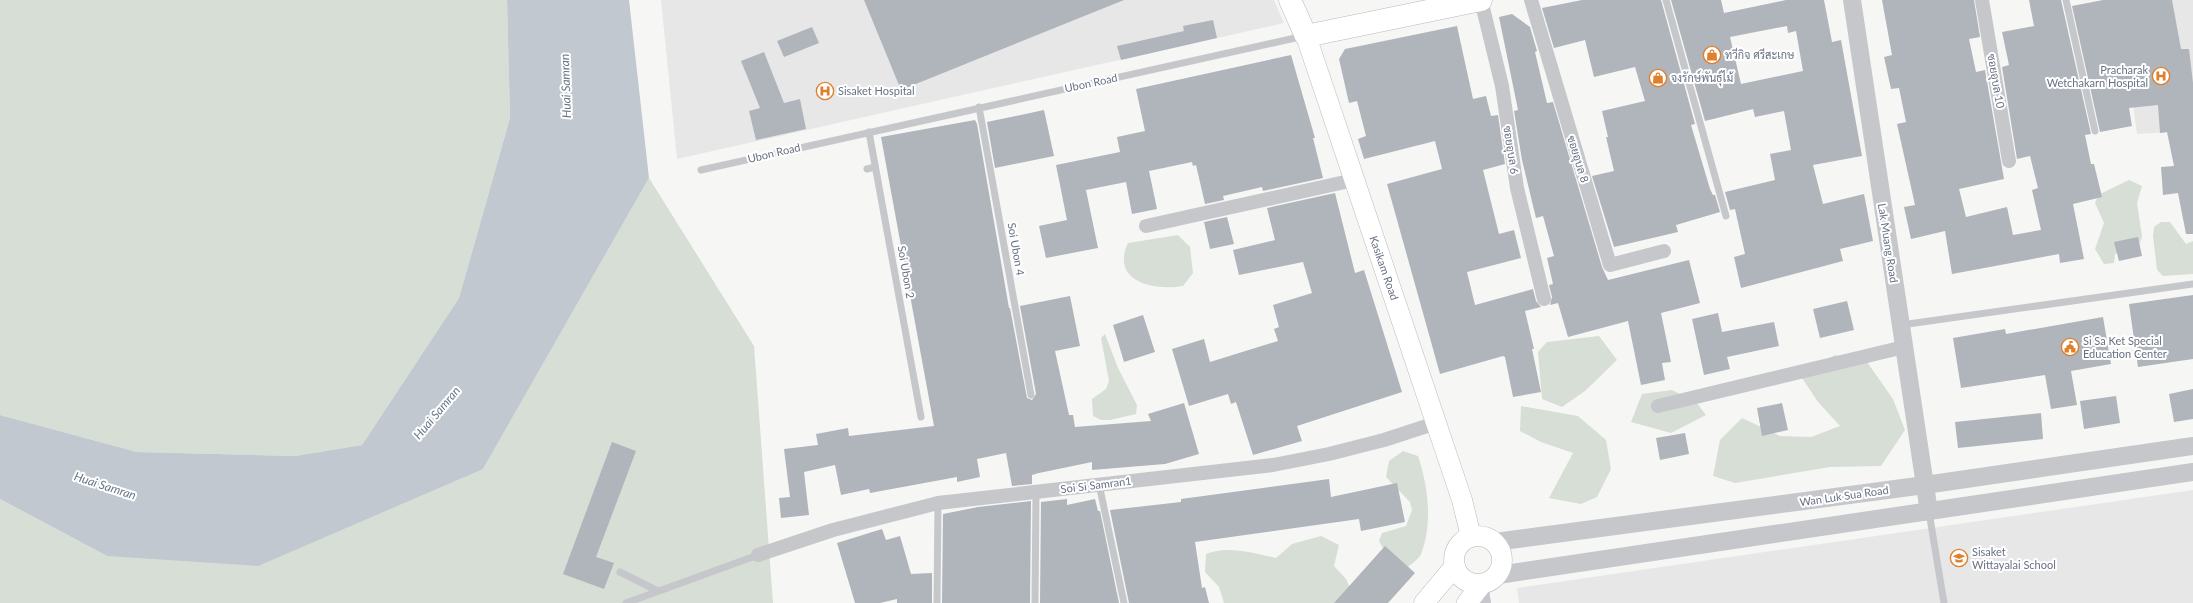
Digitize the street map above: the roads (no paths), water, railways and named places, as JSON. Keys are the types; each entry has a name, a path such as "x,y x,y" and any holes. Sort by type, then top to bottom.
{"main road":[{"name":"Kasikam Road","path":"1290,0 1306,36 1462,500 1471,537"},
{"name":"Ubon Road","path":"1306,36 1481,0"},
{"path":"1467,603 1488,588 1503,561 1500,547 1495,542 1484,537 1471,537 1465,540 1457,548 1454,560 1457,573 1467,582 1488,588"},
{"path":"1424,603 1455,566"}],"street":[{"name":"ซอยอุบล 6","path":"1481,0 1502,86 1517,188 1544,299"},
{"name":"ซอยอุบล 8","path":"1531,0 1610,265 1664,251"},
{"name":"Lak Muang Road","path":"1852,0 1929,512"},
{"name":"ซอยอุบล 10","path":"1982,0 2009,161"},
{"path":"1146,226 1354,180"},
{"path":"1658,406 1904,347"},
{"name":"Soi Si Samran1","path":"758,555 832,530 938,503 1273,465 1370,444 1436,423"},
{"name":"Wan Luk Sua Road","path":"1495,542 1925,485 2193,446"},
{"path":"1488,588 1929,512 2193,472"}],"lane":[{"path":"1666,0 1726,216"},
{"path":"2066,0 2094,131"},
{"name":"Ubon Road","path":"701,170 979,107 1306,36"},
{"name":"Soi Ubon 4","path":"979,107 1031,395"},
{"name":"Soi Ubon 2","path":"869,132 921,417"},
{"path":"867,169 876,167"},
{"path":"1901,326 2193,284"},
{"path":"1099,484 1124,603"},
{"path":"1035,603 1036,492"},
{"path":"937,603 938,503"},
{"path":"1929,512 1944,603"},
{"path":"626,603 758,555"},
{"path":"620,572 658,591"}],"water":[{"name":"Huai Samran","path":"507,0 629,0 649,178 483,469 258,566 107,556 0,499 0,415 137,452 295,456 362,445 459,298 510,118"}],"place":[{"name":"ทวีกิจ ศรีสะเกษ","path":"1712,55"},
{"name":"Pracharak Wetchakarn Hospital","path":"2161,76"},
{"name":"จงรักษ์พันธุ์ไม้","path":"1658,78"},
{"name":"Sisaket Hospital","path":"825,91"},
{"name":"Si Sa Ket Special Education Center","path":"2070,347"},
{"name":"Sisaket Wittayalai School","path":"1959,558"}]}
